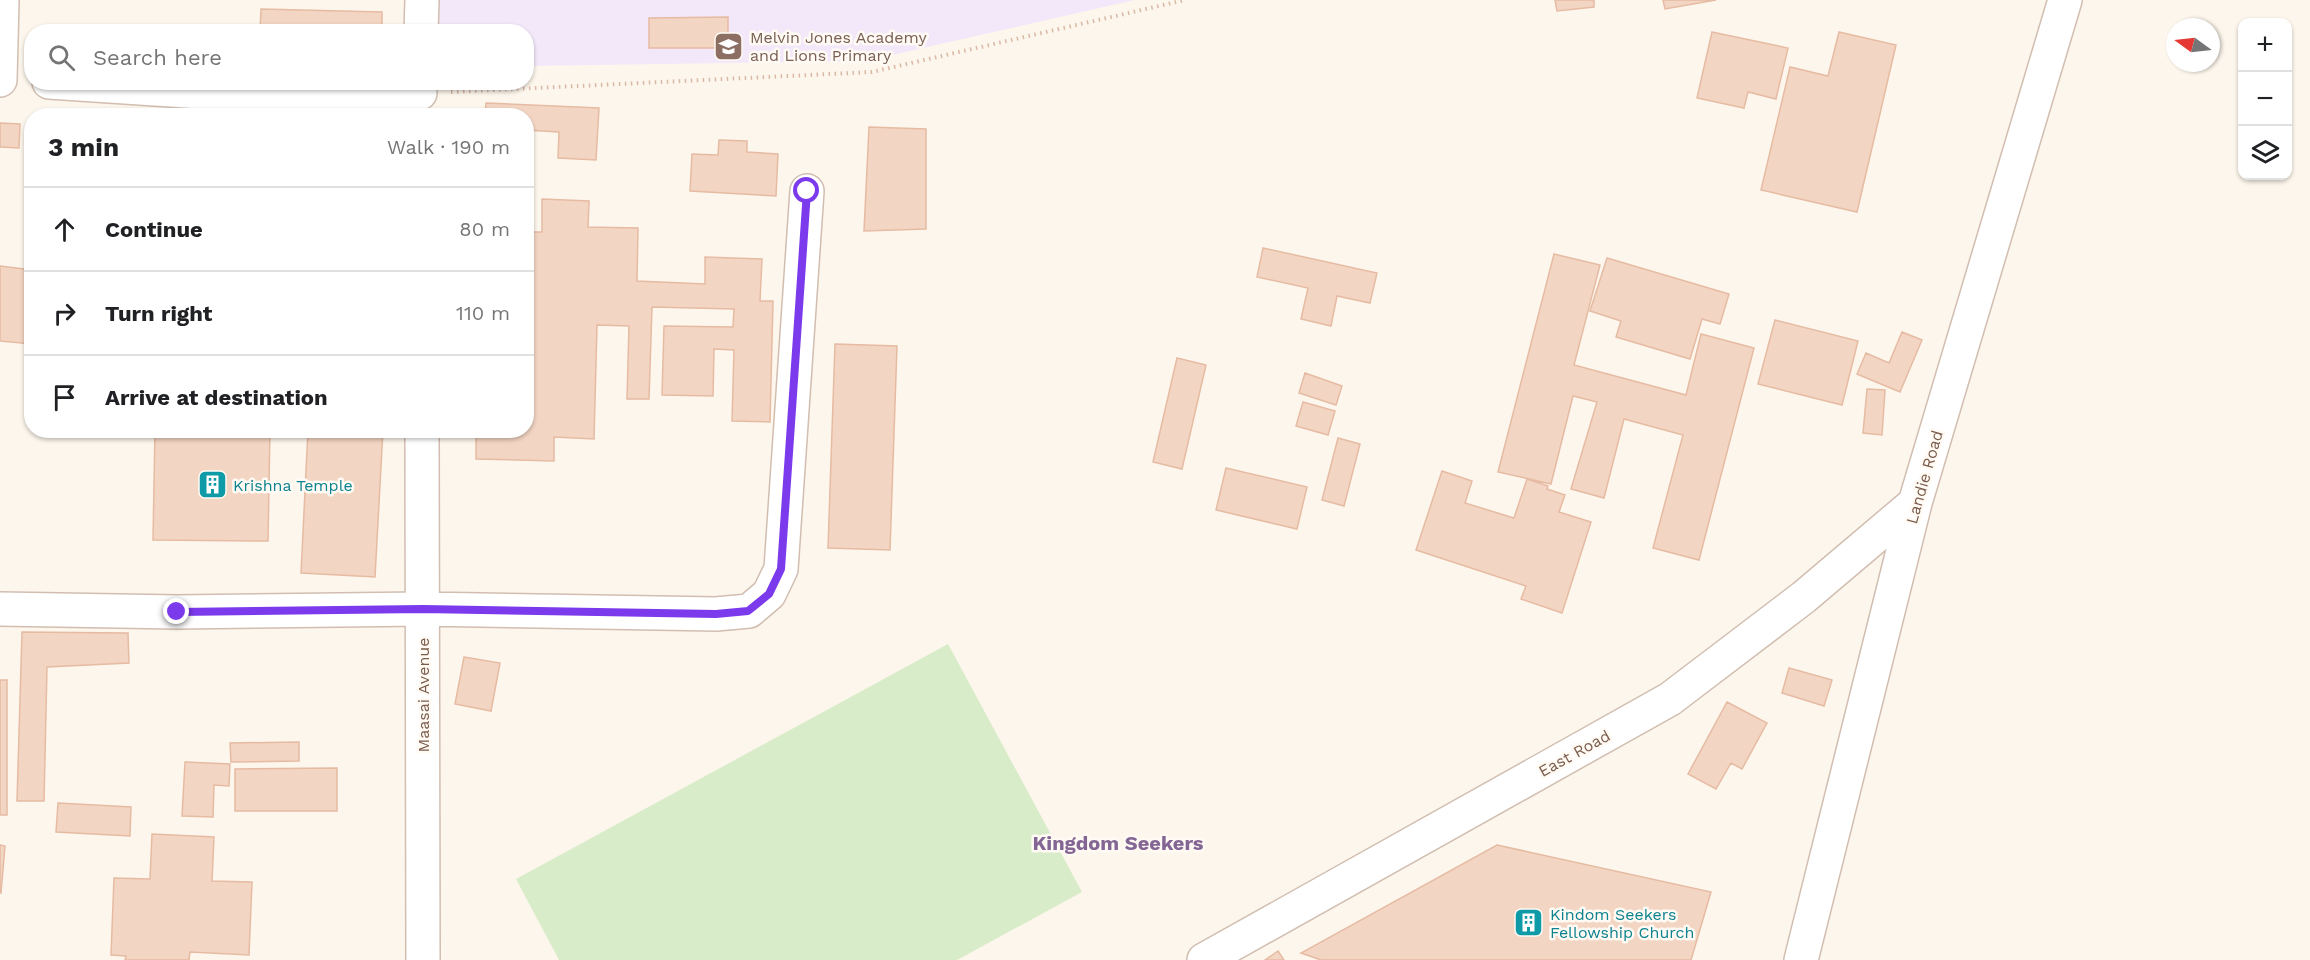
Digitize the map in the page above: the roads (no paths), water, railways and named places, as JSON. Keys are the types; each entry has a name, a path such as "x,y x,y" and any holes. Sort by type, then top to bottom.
{"street":[{"path":"2,0 0,80 24,81"},
{"path":"421,24 422,0"},
{"name":"Landie Road","path":"1801,960 1915,503 2065,0"},
{"path":"170,90 420,97"},
{"path":"0,609 177,612 423,609 716,614 748,611 769,594 781,569 807,191"},
{"name":"Maasai Avenue","path":"422,438 423,960"},
{"name":"East Road","path":"1204,960 1670,699 1804,597 1915,503"}],"place":[{"name":"Melvin Jones Academy and Lions Primary","path":"729,46"},
{"name":"Krishna Temple","path":"212,485"},
{"name":"Kindom Seekers Fellowship Church","path":"1529,923"}],"district":[{"name":"Kingdom Seekers","path":"1118,843"}]}
